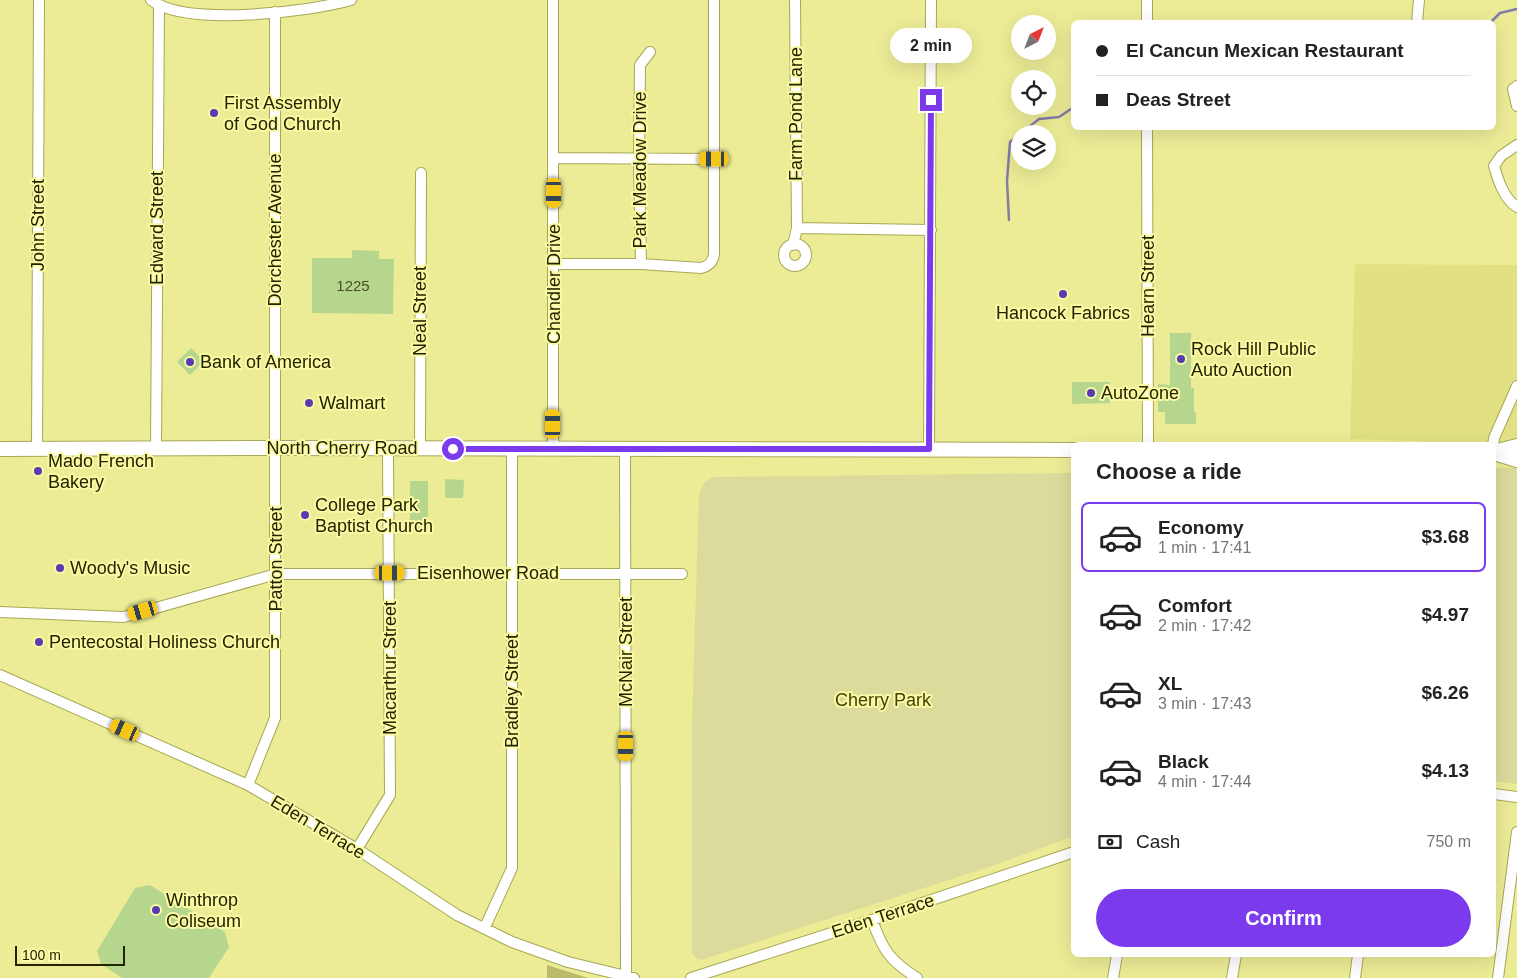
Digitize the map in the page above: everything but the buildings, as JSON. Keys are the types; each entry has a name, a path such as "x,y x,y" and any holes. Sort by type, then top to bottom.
{"main road":[{"path":"1496,452 1517,446"},
{"name":"North Cherry Road","path":"0,449 1071,450"},
{"path":"1496,454 1517,460"}],"street":[{"name":"John Street","path":"37,449 39,0"},
{"path":"155,3 202,15 275,12 330,6 351,0"},
{"name":"Chandler Drive","path":"553,0 553,449"},
{"path":"641,264 701,268 711,263 714,254 714,0"},
{"name":"Farm Pond Lane","path":"793,245 797,228 795,0"},
{"path":"929,449 931,0"},
{"path":"1147,0 1147,20"},
{"path":"1417,20 1419,0"},
{"name":"Edward Street","path":"155,3 156,449"},
{"name":"Dorchester Avenue","path":"275,12 276,448"},
{"name":"Park Meadow Drive","path":"554,264 641,264 640,65 650,52"},
{"path":"1517,86 1513,89 1517,106"},
{"name":"Hearn Street","path":"1148,130 1148,442"},
{"path":"1517,145 1500,156 1494,166 1510,203 1517,207"},
{"path":"554,158 714,159"},
{"name":"Neal Street","path":"420,449 421,173"},
{"path":"797,228 931,230"},
{"path":"1493,442 1517,386"},
{"name":"Patton Street","path":"248,785 275,718 276,448"},
{"name":"Macarthur Street","path":"357,848 390,795 388,448"},
{"name":"Bradley Street","path":"485,927 512,868 512,449"},
{"name":"McNair Street","path":"625,449 630,977"},
{"name":"Eisenhower Road","path":"0,612 124,617 276,574 682,574"},
{"name":"Eden Terrace","path":"0,675 248,785 357,848 456,915 485,927 512,942 568,962 630,977"},
{"path":"1496,794 1517,798"},
{"path":"1498,978 1517,832"},
{"name":"Eden Terrace","path":"691,978 719,974 1071,853"},
{"path":"872,920 881,944 895,964 916,978"},
{"path":"1113,978 1117,957"},
{"path":"1232,978 1236,957"},
{"path":"1355,978 1358,957"}],"shaded area":[{"path":"1355,264 1517,265 1517,444 1350,439"},
{"path":"547,965 588,978 547,978"}],"green space":[{"path":"1496,468 1517,468 1517,784 1496,781"},
{"name":"Cherry Park","path":"1071,473 1071,837 989,867 701,960 696,958 692,953 692,722 699,494 704,483 712,477"}],"waterway":[{"path":"1493,20 1500,13 1517,9"},
{"path":"1009,220 1007,181 1010,142 1039,119 1059,117 1071,109"}],"place":[{"name":"First Assembly of God Church","path":"214,113"},
{"name":"Hancock Fabrics","path":"1063,294"},
{"name":"Rock Hill Public Auto Auction","path":"1181,359"},
{"name":"Bank of America","path":"190,362"},
{"name":"AutoZone","path":"1091,393"},
{"name":"Walmart","path":"309,403"},
{"name":"Mado French Bakery","path":"38,471"},
{"name":"College Park Baptist Church","path":"305,515"},
{"name":"Woody's Music","path":"60,568"},
{"name":"Pentecostal Holiness Church","path":"39,642"},
{"name":"Winthrop Coliseum","path":"156,910"}],"route":[{"path":"453,449 929,449 931,100"}]}
